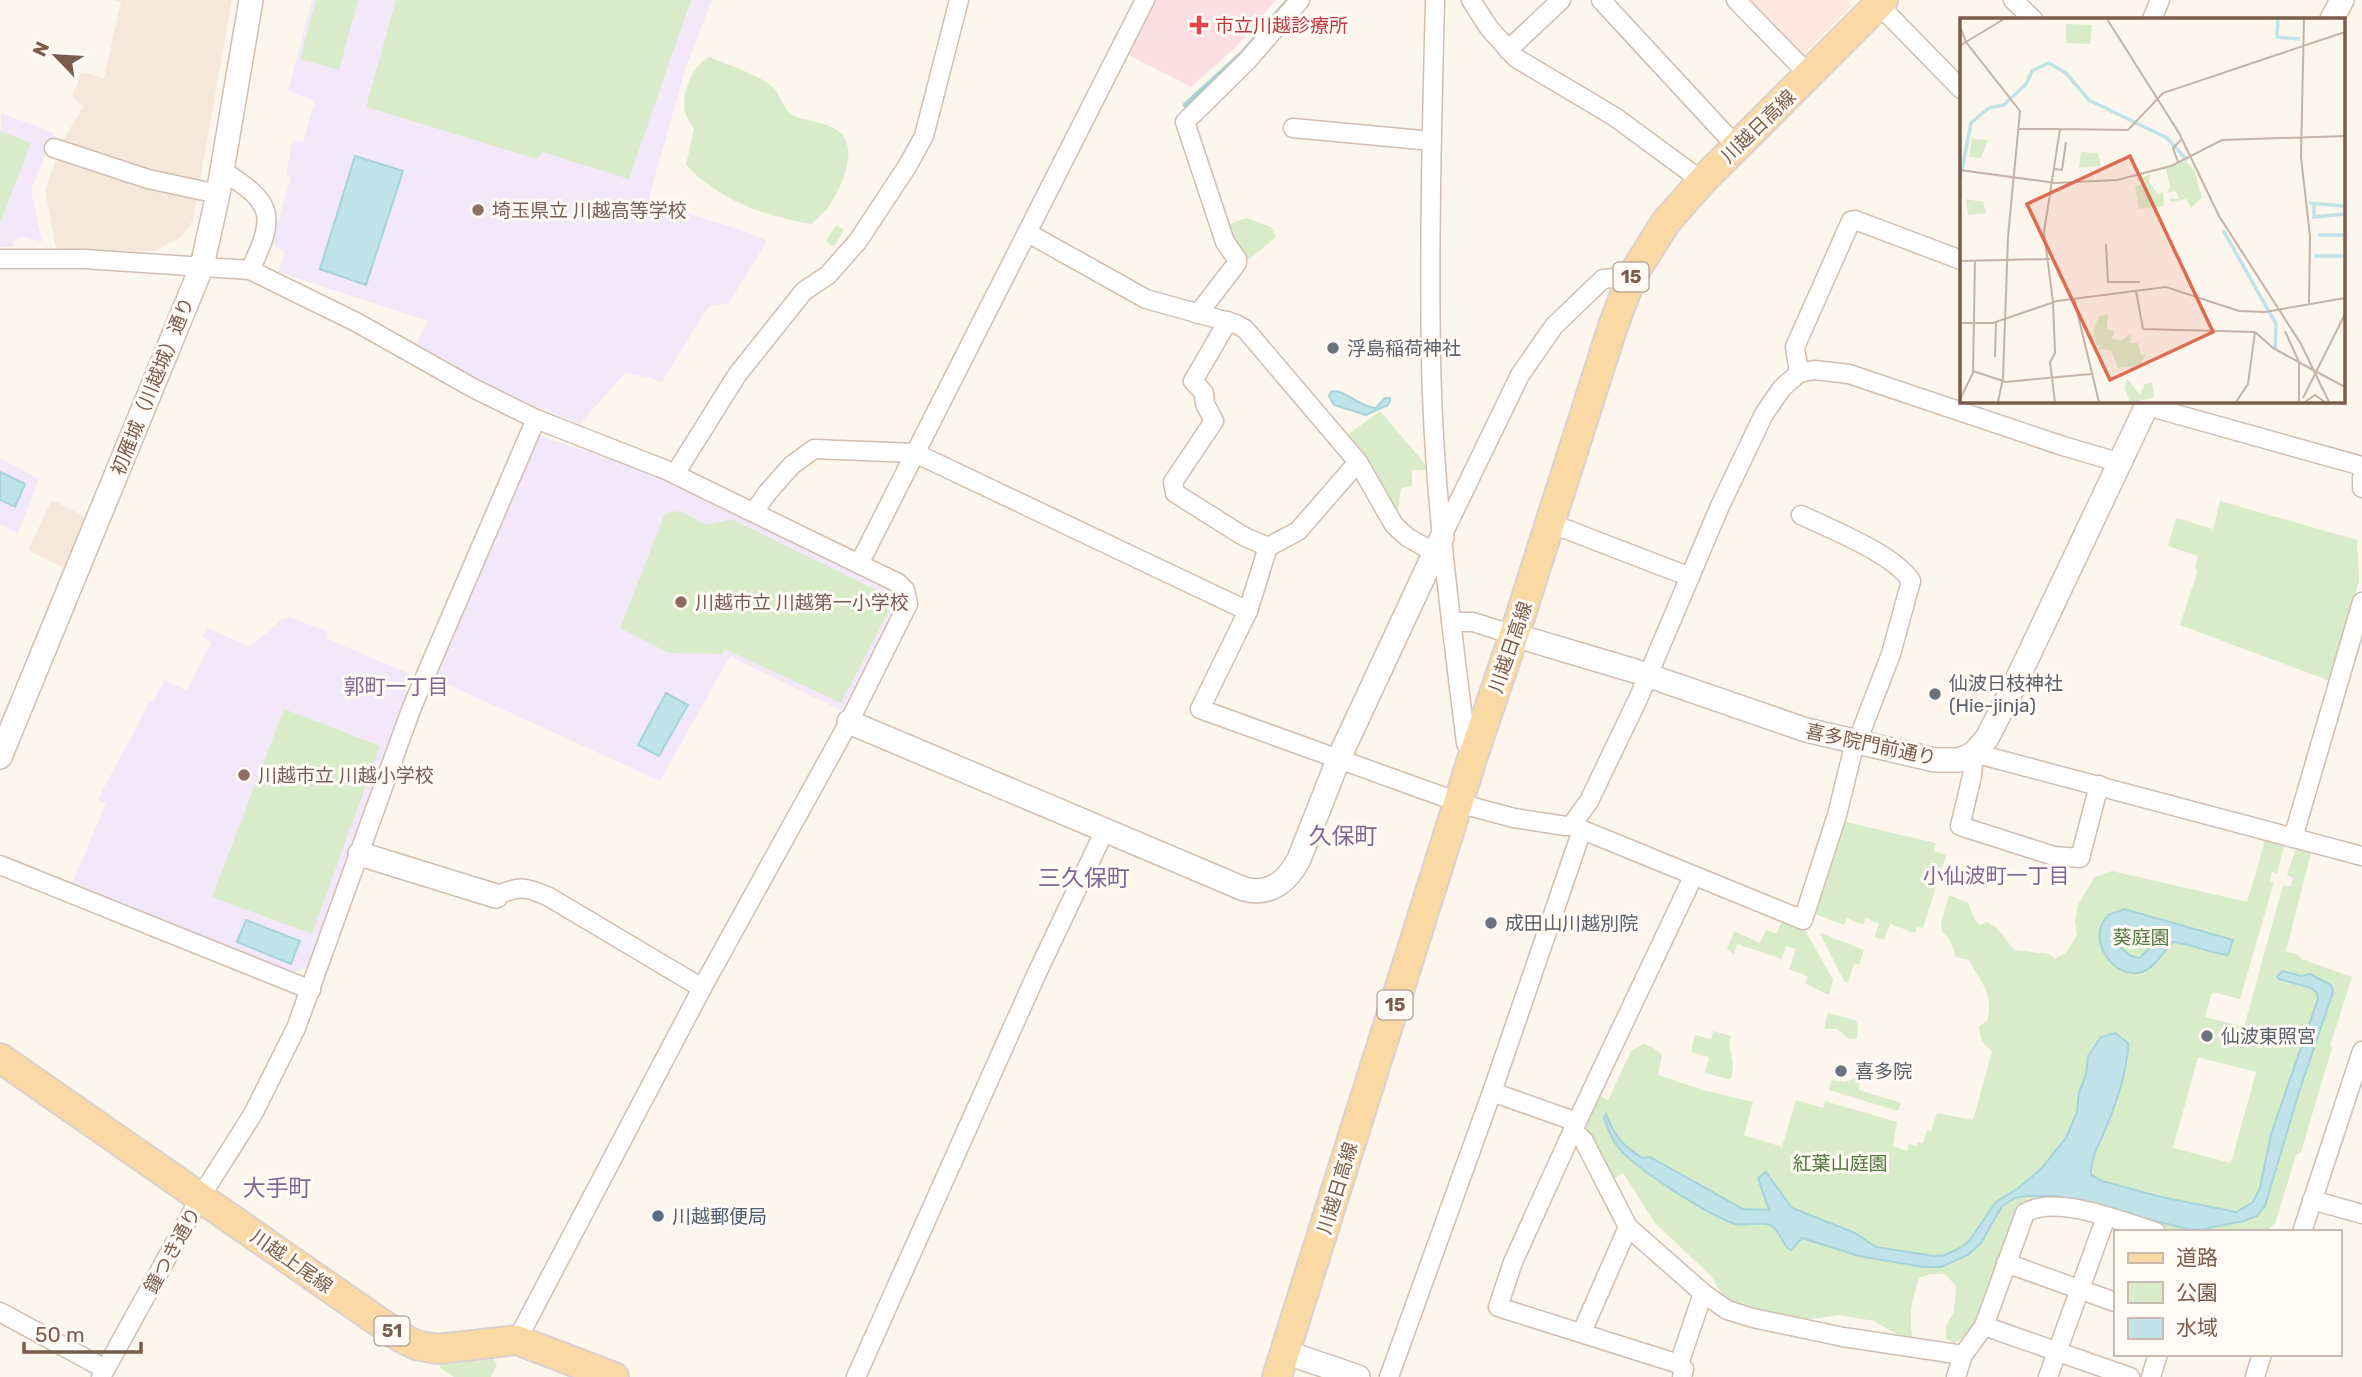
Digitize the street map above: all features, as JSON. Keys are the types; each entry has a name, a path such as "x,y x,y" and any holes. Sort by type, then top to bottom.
{"main road":[{"name":"川越日高線","path":"1281,1365 1473,756 1613,326 1632,276 1666,222 1702,181 1881,2"},
{"name":"川越上尾線","path":"0,1058 201,1196 384,1327 409,1341 437,1349 517,1340 614,1377"}],"street":[{"name":"初雁城（川越城）通り","path":"0,757 201,266 218,194 251,0"},
{"path":"675,474 737,375 804,291 828,275 858,241 908,165 924,136 960,0"},
{"path":"859,565 1145,0"},
{"path":"1198,314 1237,263 1237,259 1226,242 1185,122 1247,61 1300,0"},
{"path":"1434,0 1431,102 1431,358 1439,545 1466,743 1473,756"},
{"path":"1471,0 1489,28 1516,58 1615,117 1702,181"},
{"path":"1508,50 1561,0"},
{"path":"1601,0 1736,146"},
{"path":"1736,0 1809,75"},
{"path":"2014,0 2032,18"},
{"path":"2152,18 2160,0"},
{"path":"2333,18 2342,0"},
{"path":"1881,2 1960,88"},
{"path":"1293,128 1432,141"},
{"path":"54,148 148,179 218,194"},
{"path":"222,170 247,188 264,207 268,217 267,231 250,270"},
{"path":"1799,373 1795,347 1852,221 1960,260"},
{"path":"1028,233 1146,299 1228,321 1245,329 1358,462 1394,525 1407,537 1439,545"},
{"path":"0,259 84,259 250,270 356,322 473,388 536,419 675,474 898,583 905,590 908,604 849,722 702,988 517,1340"},
{"path":"849,722 1244,889 1270,889 1292,873 1339,758 1520,375 1554,326 1602,279 1632,276"},
{"path":"1228,321 1193,381 1203,393 1205,404 1214,421 1173,482 1175,493 1243,536 1268,547"},
{"path":"1389,1377 1492,1092 1577,828 1649,675 1750,439 1782,388 1799,373 1814,370 1849,374 2121,463"},
{"path":"2099,785 2080,858 2054,856 1961,826 1974,753 1987,738 2014,686 2148,403 2362,467"},
{"name":"鐘つき通り","path":"103,1373 201,1196 253,1114 272,1078 310,990 412,707 536,419"},
{"path":"754,512 792,465 814,449 915,453 1248,611"},
{"path":"1358,462 1298,531 1268,547 1248,611 1200,709 1459,802 1514,818 1577,828 1803,920 1837,815 1856,742 1891,654 1911,581 1904,569 1801,515"},
{"path":"2362,477 2362,488"},
{"path":"1550,523 1690,577"},
{"path":"2293,838 2362,602"},
{"path":"1451,622 1473,622 1514,635"},
{"name":"喜多院門前通り","path":"1514,635 1649,675 1777,722 1935,760 1958,760 1974,753"},
{"path":"1974,753 2362,856"},
{"path":"856,1377 1104,832"},
{"path":"360,854 496,896 512,889 529,888 550,897 702,988"},
{"path":"0,865 310,990"},
{"path":"1693,877 1513,1262 1498,1307 1582,1332 1681,1371 1703,1293"},
{"path":"2303,1230 2362,1051"},
{"path":"1492,1092 1575,1126 1628,1227 1703,1293 1727,1310 1843,1337 1963,1355"},
{"path":"2312,1200 2362,1214"},
{"path":"1955,1377 1963,1355 1984,1326 2025,1213 2032,1209 2054,1206 2149,1230"},
{"path":"2048,1377 2106,1217"},
{"path":"1582,1332 1628,1227"},
{"path":"2006,1263 2114,1302"},
{"path":"0,1312 103,1373"},
{"path":"1984,1326 2130,1377"},
{"path":"2151,1377 2157,1356"},
{"path":"2255,1377 2261,1356"},
{"path":"1281,1365 1358,1377"}],"shaded area":[{"path":"114,0 232,0 193,220 182,236 155,251 59,250 55,244 45,190 64,138 84,106 72,97 81,72 104,78 121,2"},
{"name":"埼玉県立 川越高等学校","path":"312,0 712,0 686,67 648,201 747,232 767,241 729,303 713,305 707,309 661,383 652,378 625,373 580,424 512,396 416,345 428,321 278,272 285,253 271,243 291,177 286,174 293,140 303,142 315,101 288,91"},
{"name":"市立川越診療所","path":"1156,0 1276,0 1236,47 1191,87 1127,54"},
{"path":"1748,0 1847,0 1852,5 1801,56"},
{"path":"1,113 54,133 31,190 42,242 21,236 15,240 13,247 0,247"},
{"name":"川越市立 川越第一小学校","path":"537,435 655,474 887,589 894,597 897,608 842,711 730,656 660,781 436,679"},
{"path":"0,458 39,479 18,533 0,524"},
{"path":"52,500 87,518 64,568 28,550"},
{"name":"川越市立 川越小学校","path":"290,617 328,632 327,639 412,675 309,966 285,976 72,883 106,804 98,799 164,680 187,691 211,642 201,636 208,628 250,647 282,619"}],"green space":[{"path":"316,0 358,0 339,70 300,59"},
{"path":"396,0 691,0 629,179 542,152 537,159 366,107"},
{"path":"710,57 762,80 773,87 791,114 831,127 844,138 848,147 848,158 842,181 827,209 812,224 777,217 744,205 713,188 686,165 694,129 685,113 686,89 698,66"},
{"path":"0,131 31,143 0,223"},
{"path":"1246,218 1271,227 1276,237 1248,260 1232,240 1227,225"},
{"path":"836,225 844,230 832,246 826,241"},
{"path":"1380,411 1426,465 1427,470 1412,470 1412,486 1401,488 1398,511 1346,436"},
{"path":"2220,501 2357,540 2359,580 2333,682 2180,625 2198,570 2195,568 2198,556 2168,546 2176,518 2213,529"},
{"path":"680,511 707,525 731,519 885,594 889,611 841,703 725,649 722,654 669,653 620,628 665,513"},
{"path":"284,709 380,746 312,934 212,897"},
{"path":"1846,822 1936,843 1934,851 1946,855 1923,928 1917,926 1915,933 1890,924 1884,940 1874,937 1879,924 1866,918 1863,925 1847,918 1844,925 1812,913 1838,828"},
{"path":"2266,837 2285,842 2277,873 2272,872 2270,881 2274,882 2240,999 2212,992 2205,1017 2244,1027 2283,885 2290,887 2293,878 2287,875 2297,845 2312,849 2286,951 2352,977 2301,1152 2296,1155 2275,1224 2267,1230 2173,1230 2117,1214 2037,1200 1976,1331 1954,1343 1946,1338 1946,1326 1954,1312 1956,1286 1945,1274 1931,1274 1919,1278 1911,1315 1913,1337 1900,1336 1874,1321 1839,1315 1804,1320 1749,1311 1726,1300 1711,1276 1655,1223 1623,1173 1609,1179 1589,1139 1586,1123 1598,1095 1608,1100 1631,1051 1644,1044 1662,1055 1658,1075 1703,1090 1753,1102 1744,1135 1782,1147 1796,1100 1823,1108 1825,1101 1897,1122 1893,1146 1907,1151 1909,1144 1916,1146 1918,1142 1923,1143 1927,1130 1931,1131 1937,1113 1973,1120 1992,1051 1984,1043 1979,1030 1979,1026 1987,1021 1989,1003 1988,995 1969,960 1956,957 1949,938 1942,932 1941,922 1949,895 1968,903 1975,920 1980,925 1987,922 1997,928 2014,950 2049,954 2055,959 2066,953 2077,935 2075,921 2078,905 2089,886 2095,877 2112,871 2247,902","holes":["2282,971 2301,976 2333,992 2299,1092 2270,1193 2257,1216 2212,1229 2187,1229 2058,1196 2027,1196 2015,1198 2002,1206 1981,1243 1923,1267 1859,1256 1802,1238 1791,1250 1771,1226 1734,1223 1721,1218 1665,1184 1628,1155 1608,1128 1607,1115 1613,1130 1624,1145 1642,1158 1650,1157 1743,1210 1769,1210 1758,1178 1771,1176 1779,1193 1792,1208 1854,1233 1876,1247 1934,1256 1945,1255 1969,1241 1996,1202 2041,1169 2066,1138 2077,1112 2088,1056 2128,1062 2109,1122 2090,1165 2091,1175 2102,1181 2161,1197 2236,1212 2254,1202 2260,1187 2271,1134 2318,999 2317,993 2311,988 2279,979","2198,1057 2256,1072 2231,1163 2173,1148"]},
{"path":"1782,921 1805,930 1833,980 1829,995 1806,984 1807,976 1789,969 1796,949 1786,946 1782,959 1737,944 1734,954 1727,949 1734,931 1760,943 1766,930 1776,934"},
{"path":"1820,933 1864,950 1859,965 1854,963 1848,983 1844,981"},
{"path":"1828,1013 1855,1020 1858,1025 1857,1038 1849,1039 1837,1029 1824,1029"},
{"path":"1713,1031 1731,1036 1733,1065 1729,1079 1705,1073 1709,1057 1691,1052 1695,1035 1711,1039"},
{"path":"1860,1076 1859,1090 1901,1103 1898,1111 1829,1090 1831,1080 1845,1082"},
{"path":"494,1359 497,1365 491,1377 454,1377 440,1368 441,1364"}],"water":[{"path":"355,156 403,171 366,285 320,269"},
{"path":"1336,391 1376,408 1385,398 1390,398 1390,401 1388,405 1366,415 1334,405 1329,396"},
{"path":"0,472 25,484 15,507 0,500"},
{"path":"666,693 688,705 659,756 638,745"},
{"path":"2124,909 2233,940 2228,955 2173,942 2147,970 2131,973 2121,970 2105,955 2100,934 2102,924 2109,915","holes":["2130,928 2152,938 2152,945 2140,958 2131,956 2120,947 2122,934"]},
{"path":"246,920 300,941 291,964 237,942"},
{"path":"2282,971 2301,976 2310,974 2331,985 2333,992 2299,1092 2265,1206 2257,1216 2244,1221 2199,1230 2187,1229 2059,1196 2027,1196 2015,1198 2002,1206 1981,1243 1968,1255 1941,1267 1923,1267 1859,1256 1802,1238 1791,1250 1772,1226 1735,1224 1708,1212 1655,1178 1618,1147 1604,1118 1606,1114 1620,1140 1642,1158 1650,1157 1743,1209 1769,1210 1758,1178 1766,1172 1792,1208 1855,1233 1876,1247 1934,1256 1945,1255 1969,1241 1996,1202 2041,1169 2066,1138 2077,1112 2088,1056 2101,1037 2115,1033 2128,1043 2126,1063 2122,1083 2094,1155 2091,1175 2102,1181 2161,1197 2236,1212 2253,1202 2260,1188 2271,1134 2318,999 2317,993 2311,988 2279,979 2277,977"}],"waterway":[{"path":"1185,105 1242,53 1288,0"}],"place":[{"name":"市立川越診療所","path":"1199,25"},
{"name":"埼玉県立 川越高等学校","path":"478,210"},
{"name":"浮島稲荷神社","path":"1333,348"},
{"name":"川越市立 川越第一小学校","path":"681,602"},
{"name":"仙波日枝神社 (Hie-jinja)","path":"1935,694"},
{"name":"川越市立 川越小学校","path":"244,775"},
{"name":"成田山川越別院","path":"1491,923"},
{"name":"仙波東照宮","path":"2207,1036"},
{"name":"喜多院","path":"1841,1071"},
{"name":"川越郵便局","path":"658,1216"}],"district":[{"name":"郭町一丁目","path":"396,687"},
{"name":"久保町","path":"1343,836"},
{"name":"小仙波町一丁目","path":"1996,876"},
{"name":"三久保町","path":"1084,878"},
{"name":"大手町","path":"277,1188"}],"park label":[{"name":"葵庭園","path":"2141,937"},
{"name":"紅葉山庭園","path":"1840,1163"}]}
